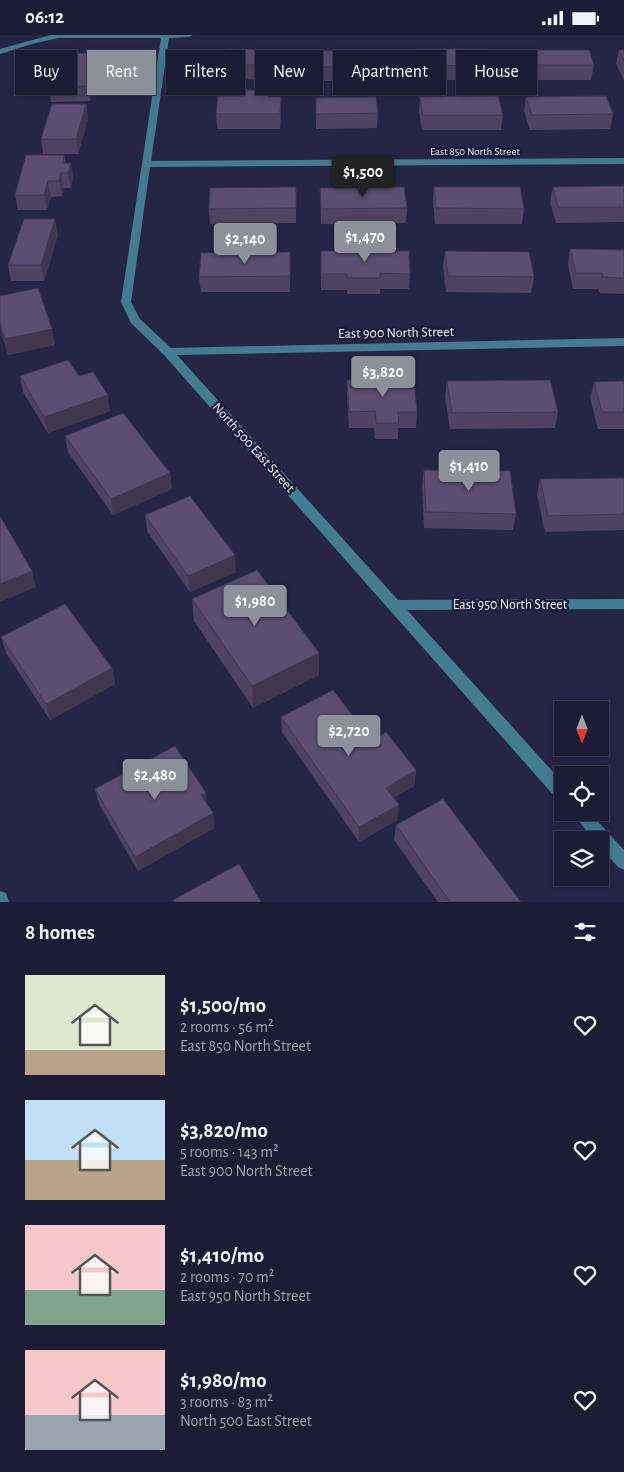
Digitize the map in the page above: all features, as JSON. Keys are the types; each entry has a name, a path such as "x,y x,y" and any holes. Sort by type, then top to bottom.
{"street":[{"name":"North 500 East Street","path":"165,35 126,302 135,321 168,352 554,784"},
{"path":"0,52 30,42 58,36 189,35"},
{"name":"East 850 North Street","path":"146,164 624,161"},
{"name":"East 900 North Street","path":"168,352 624,342"},
{"name":"East 950 North Street","path":"396,605 624,604"},
{"path":"587,821 624,862"}],"building":[{"path":"227,49 276,50 255,50 255,65 245,65 245,50"},
{"path":"416,49 488,50 456,50 456,65 446,66 446,50"},
{"path":"537,50 589,50 594,65 537,65"},
{"path":"619,50 624,50 624,61"},
{"path":"323,51 333,51 333,67 323,67"},
{"path":"77,53 87,53 87,86 77,86"},
{"path":"246,90 255,90 255,95 281,97 280,114 216,114 218,96 245,96"},
{"path":"498,96 503,115 423,115 420,97"},
{"path":"606,96 613,114 532,115 526,97"},
{"path":"376,97 378,113 316,114 316,98"},
{"path":"52,104 86,104 76,139 41,139"},
{"path":"26,155 64,155 63,163 71,163 68,173 61,173 59,181 48,181 44,195 15,195"},
{"path":"624,186 624,207 558,207 553,187"},
{"path":"296,187 296,208 209,209 210,188"},
{"path":"404,187 407,208 321,209 320,188"},
{"path":"434,187 520,187 524,209 436,208"},
{"path":"24,219 55,219 41,265 8,265"},
{"path":"570,249 624,250 624,278 603,277 602,273 576,273"},
{"path":"321,251 409,251 410,274 380,273 380,278 347,278 347,274 321,274"},
{"path":"445,251 529,252 534,277 448,276"},
{"path":"290,252 290,276 199,277 201,253"},
{"path":"38,288 52,329 5,339 0,323 0,296"},
{"path":"68,360 79,376 93,372 108,395 44,417 20,376"},
{"path":"414,379 417,412 398,412 399,423 376,423 375,411 349,412 347,380"},
{"path":"550,380 558,412 452,413 447,381"},
{"path":"624,381 624,412 602,412 594,382"},
{"path":"123,413 170,473 111,499 65,436"},
{"path":"424,470 510,471 516,514 426,512"},
{"path":"624,478 624,514 548,516 540,479"},
{"path":"190,496 235,555 188,576 145,515"},
{"path":"0,516 32,571 0,584"},
{"path":"257,570 319,653 252,686 192,599"},
{"path":"65,604 112,668 46,704 1,637"},
{"path":"333,690 372,741 386,732 416,770 386,788 399,805 359,827 281,717"},
{"path":"175,746 206,793 201,795 213,813 135,857 95,789"},
{"path":"443,799 521,902 450,902 396,825"},
{"path":"239,864 261,902 174,902 173,900"}]}
